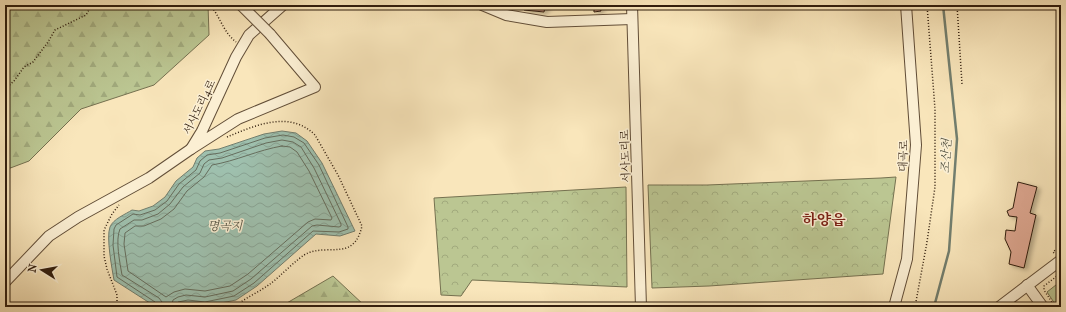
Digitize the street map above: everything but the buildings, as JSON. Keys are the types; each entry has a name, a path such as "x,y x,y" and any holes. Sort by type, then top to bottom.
{"street":[{"name":"서사도리4로","path":"191,149 238,119 315,87 270,34 241,5"},
{"name":"서사도리4로","path":"191,149 202,131 242,46 249,36 283,5"},
{"path":"482,5 506,15 547,22 632,19"},
{"name":"서사도리로","path":"632,5 641,307"},
{"name":"대곡로","path":"894,307 907,259 916,145 906,5"},
{"path":"5,282 49,236 78,217 149,178 191,149"},
{"path":"998,307 1061,260"},
{"path":"1027,285 1043,307"}],"path":[{"path":"5,90 14,81 24,67 33,62 55,30 86,16 93,5"},
{"path":"210,5 224,28 232,38 242,46"},
{"path":"915,307 935,187 935,109 927,5"},
{"path":"957,5 962,84"},
{"path":"226,137 275,122 289,120 310,130 315,135 338,175 362,226 360,235 353,245 339,251 316,251 307,254 270,284 234,307"},
{"path":"117,307 117,295 107,269 104,256 104,230 112,214 120,204"},
{"path":"1055,307 1044,290 1044,286 1061,273"}],"green space":[{"path":"5,5 208,5 209,35 154,85 81,109 29,161 5,170"},
{"path":"896,177 883,274 709,286 652,288 648,185 707,185"},
{"path":"626,187 627,287 472,280 461,296 441,295 434,198"},
{"path":"333,276 366,307 280,307"},
{"path":"1061,281 1061,307 1057,307 1047,292"}],"water":[{"name":"명곡지","path":"282,131 296,133 307,141 322,163 355,231 340,236 316,234 257,286 236,300 206,306 188,304 171,307 156,307 114,280 109,232 110,227 114,222 132,210 139,211 153,206 165,197 176,181 193,167 197,158 205,151 219,149 264,134"}],"waterway":[{"name":"조산천","path":"934,307 949,251 957,139 943,5"}],"district":[{"name":"하양읍","path":"824,220"}]}
